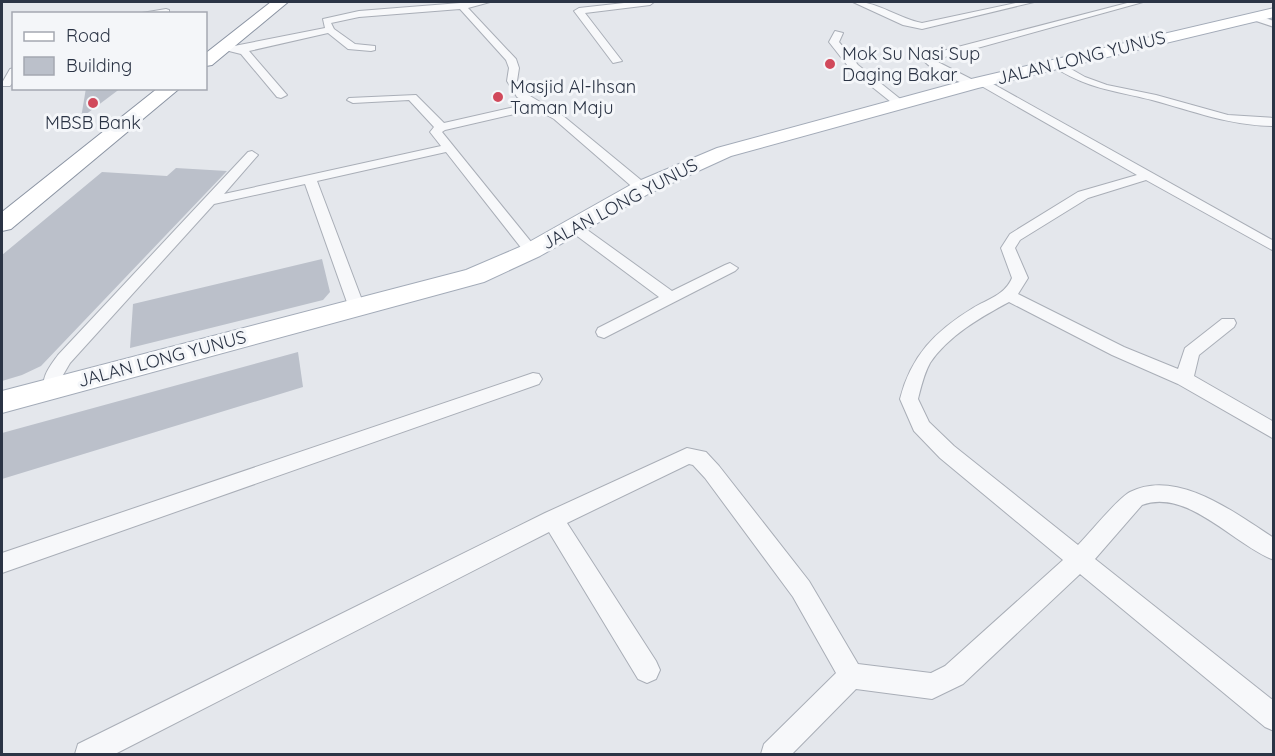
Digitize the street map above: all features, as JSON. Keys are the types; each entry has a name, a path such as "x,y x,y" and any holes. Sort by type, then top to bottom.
{"highway":[{"path":"222,48 266,2"},
{"path":"207,60 280,2"},
{"path":"2,206 150,90"},
{"path":"2,224 169,90"}],"main road":[{"name":"JALAN LONG YUNUS","path":"3,401 475,276 531,252 642,188 724,152 977,83 1267,18"}],"street":[{"path":"370,48 352,47 330,30 326,22 332,18 393,10 462,6 486,2"},
{"path":"617,62 579,11 608,4 650,2"},
{"path":"857,2 906,23 922,26 1030,2"},
{"path":"1140,2 931,57 929,61 977,83 1274,247"},
{"path":"462,6 511,59 514,68 512,81 520,93 558,117 642,188"},
{"path":"222,48 330,30"},
{"path":"838,33 834,42 848,62 877,83 900,104"},
{"path":"222,48 245,52 281,95"},
{"path":"1057,64 1077,79 1091,85 1149,96 1242,122 1274,122"},
{"path":"353,100 412,97 441,127"},
{"path":"531,252 436,132 441,127 537,105"},
{"path":"210,201 449,148"},
{"path":"52,388 54,375 64,360 252,155"},
{"path":"1147,176 1083,195 1015,237 1008,248 1020,278 1016,289 1009,296 967,320 924,358 914,379 909,399 921,426 947,452 1274,718"},
{"path":"310,179 357,308"},
{"path":"574,227 671,298"},
{"path":"604,332 730,268"},
{"path":"1009,296 1118,351 1184,379 1274,432"},
{"path":"1184,379 1191,352 1228,323"},
{"path":"2,563 532,379"},
{"path":"101,751 553,520 676,459 687,456 699,458 712,472 801,589 851,676"},
{"path":"851,676 933,686 954,675 1080,559 1144,492 1169,494 1194,503 1224,518 1274,550"},
{"path":"553,520 647,670"},
{"path":"774,754 851,676"}],"building":[{"name":"MBSB Bank","path":"86,90 118,90 81,118"},
{"path":"176,168 227,171 41,366 2,381 2,255 102,172 167,176"},
{"path":"322,259 330,292 323,300 130,348 133,304"},
{"path":"298,352 303,387 2,479 2,433"}],"place":[{"name":"Mok Su Nasi Sup Daging Bakar","path":"830,64"},
{"name":"Masjid Al-Ihsan Taman Maju","path":"498,97"},
{"name":"MBSB Bank","path":"93,103"}]}
